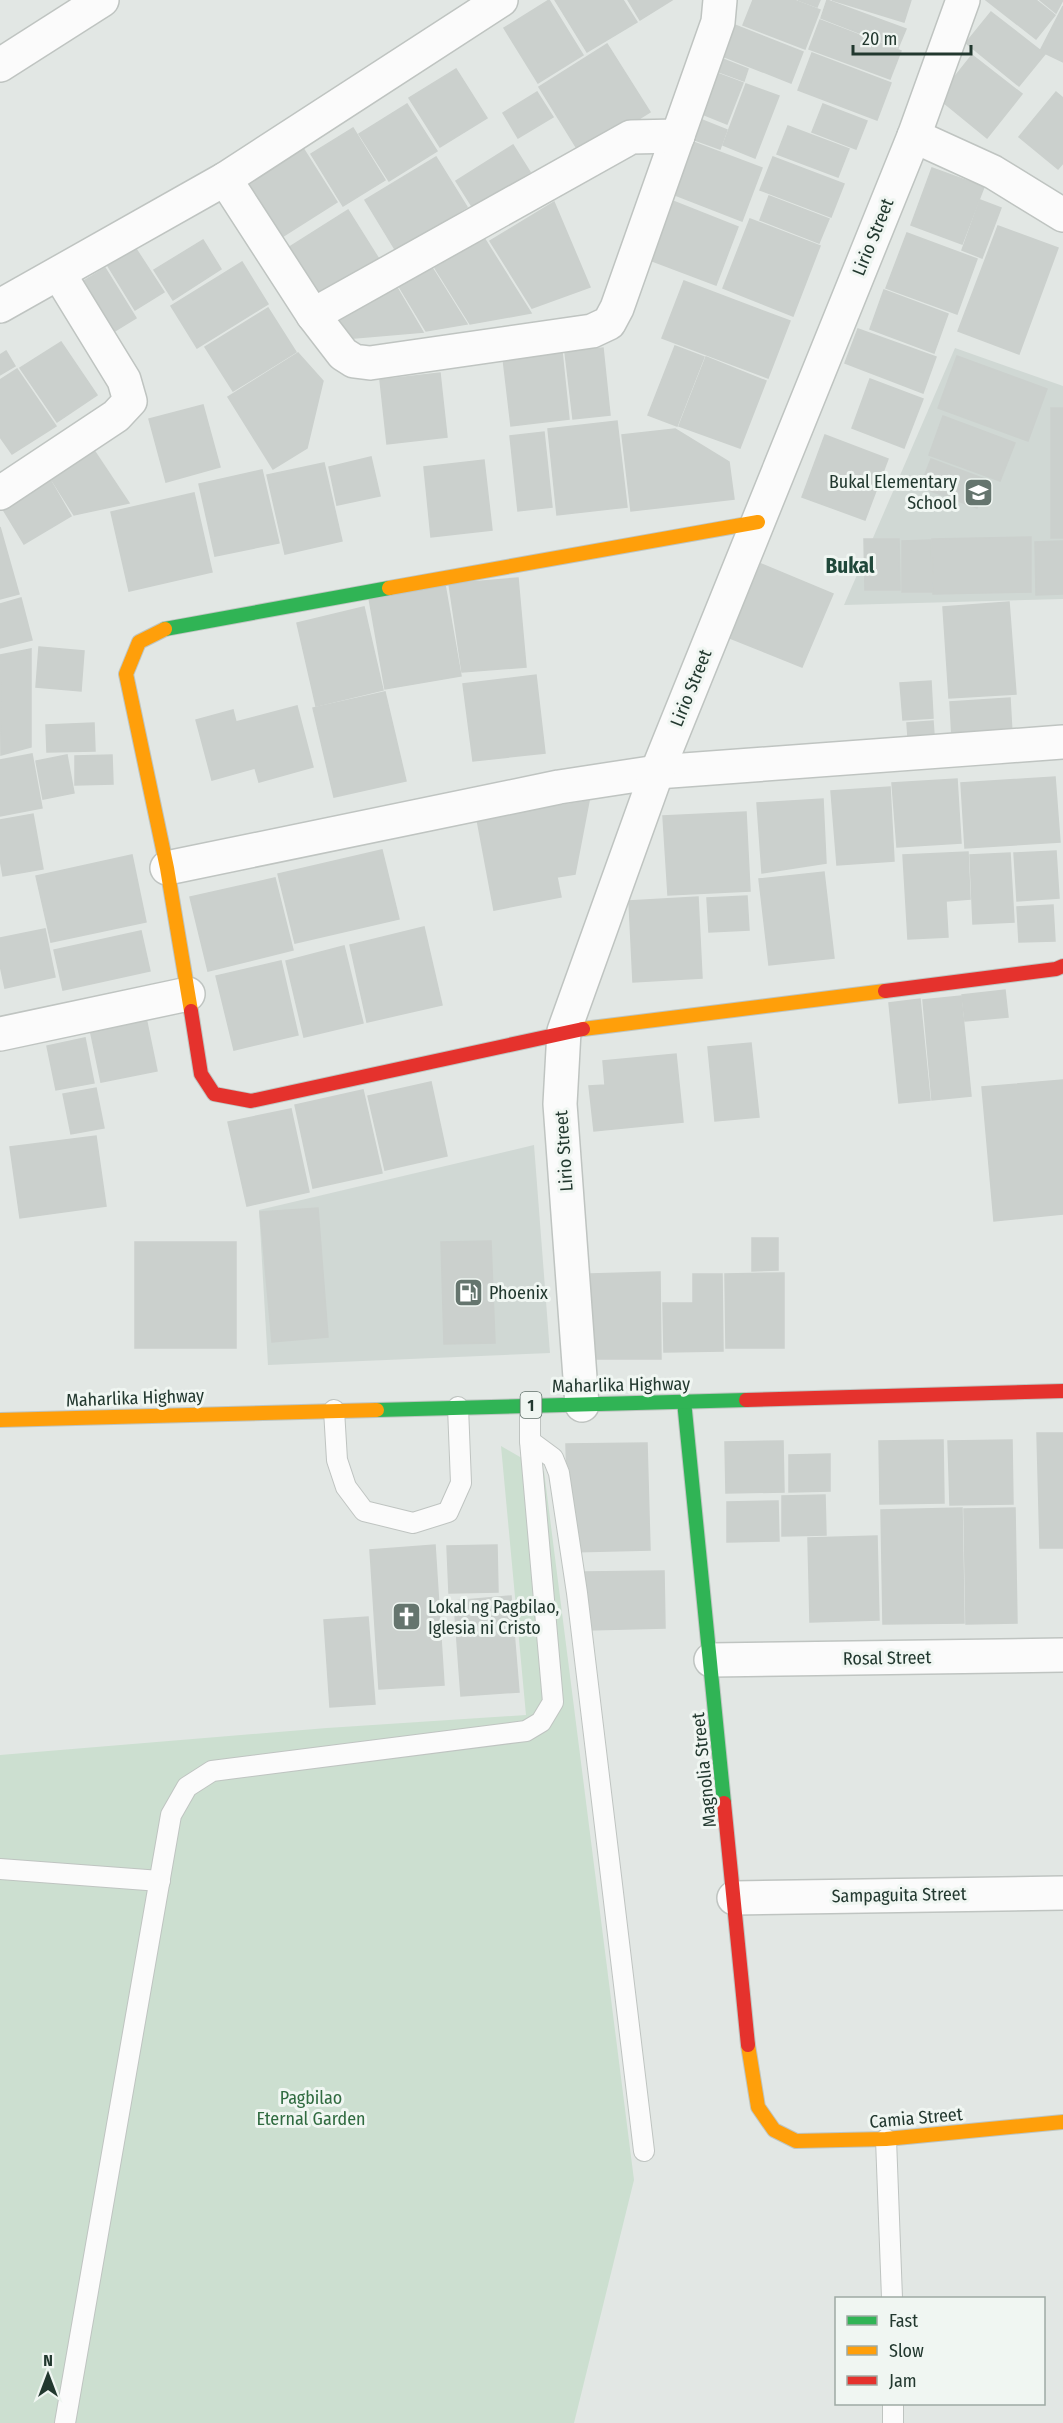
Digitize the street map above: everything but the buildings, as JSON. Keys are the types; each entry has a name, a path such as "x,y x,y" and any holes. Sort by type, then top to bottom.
{"street":[{"path":"0,65 102,0"},
{"path":"0,306 225,179 501,0"},
{"path":"225,179 312,315 343,354 354,361 370,363 592,331 609,323 617,308 718,22 720,0"},
{"name":"Lirio Street","path":"582,1404 561,1104 564,1032 657,772 914,136 963,0"},
{"path":"312,315 631,137 678,136"},
{"path":"914,136 993,172 1063,215"},
{"path":"0,493 116,416 130,401 124,380 59,274"},
{"path":"758,522 167,628 139,642 126,674 167,868 201,1074 214,1094 250,1101 564,1032 1056,969 1063,966"},
{"path":"167,868 559,787 657,772 1063,742"},
{"path":"0,1034 188,994"},
{"name":"Maharlika Highway","path":"0,1420 1063,1391"},
{"name":"Magnolia Street","path":"684,1401 751,2073 758,2107 774,2130"},
{"name":"Rosal Street","path":"711,1660 1063,1655"},
{"name":"Sampaguita Street","path":"734,1898 1063,1893"},
{"name":"Camia Street","path":"774,2130 796,2141 823,2142 886,2139 1063,2122"}],"lane":[{"path":"65,2423 171,1815 187,1787 212,1771 526,1731 541,1722 553,1702 530,1441 530,1404"},
{"path":"334,1410 337,1460 346,1487 364,1511 414,1523 448,1512 461,1483 458,1407"},
{"path":"530,1441 553,1458 559,1473 579,1605 644,2151"},
{"path":"0,1869 160,1881"},
{"path":"886,2139 892,2297"},
{"path":"893,2405 893,2423"}],"shaded area":[{"name":"Bukal Elementary School","path":"955,348 1063,386 1063,599 844,605"},
{"path":"534,1145 550,1353 268,1365 259,1210"}],"green space":[{"name":"Pagbilao Eternal Garden","path":"501,1446 544,1471 634,2180 574,2423 0,2423 0,1755 327,1728 526,1715"}],"traffic: fast":[{"path":"165,629 389,588"},
{"path":"377,1410 746,1400"},
{"path":"684,1401 724,1803"}],"traffic: slow":[{"path":"389,588 758,522"},
{"path":"165,629 139,642 126,674 167,868 191,1011"},
{"path":"583,1029 885,991"},
{"path":"0,1420 377,1410"},
{"path":"748,2045 758,2107 774,2130 796,2141 886,2139 1063,2122"}],"traffic: jam":[{"path":"885,991 1056,969 1063,966"},
{"path":"191,1011 201,1074 214,1094 251,1101 583,1029"},
{"path":"746,1400 1063,1391"},
{"path":"724,1803 748,2045"}],"place":[{"name":"Bukal Elementary School","path":"978,492"},
{"name":"Phoenix","path":"468,1293"},
{"name":"Lokal ng Pagbilao, Iglesia ni Cristo","path":"407,1617"}],"district":[{"name":"Bukal","path":"850,566"}]}
